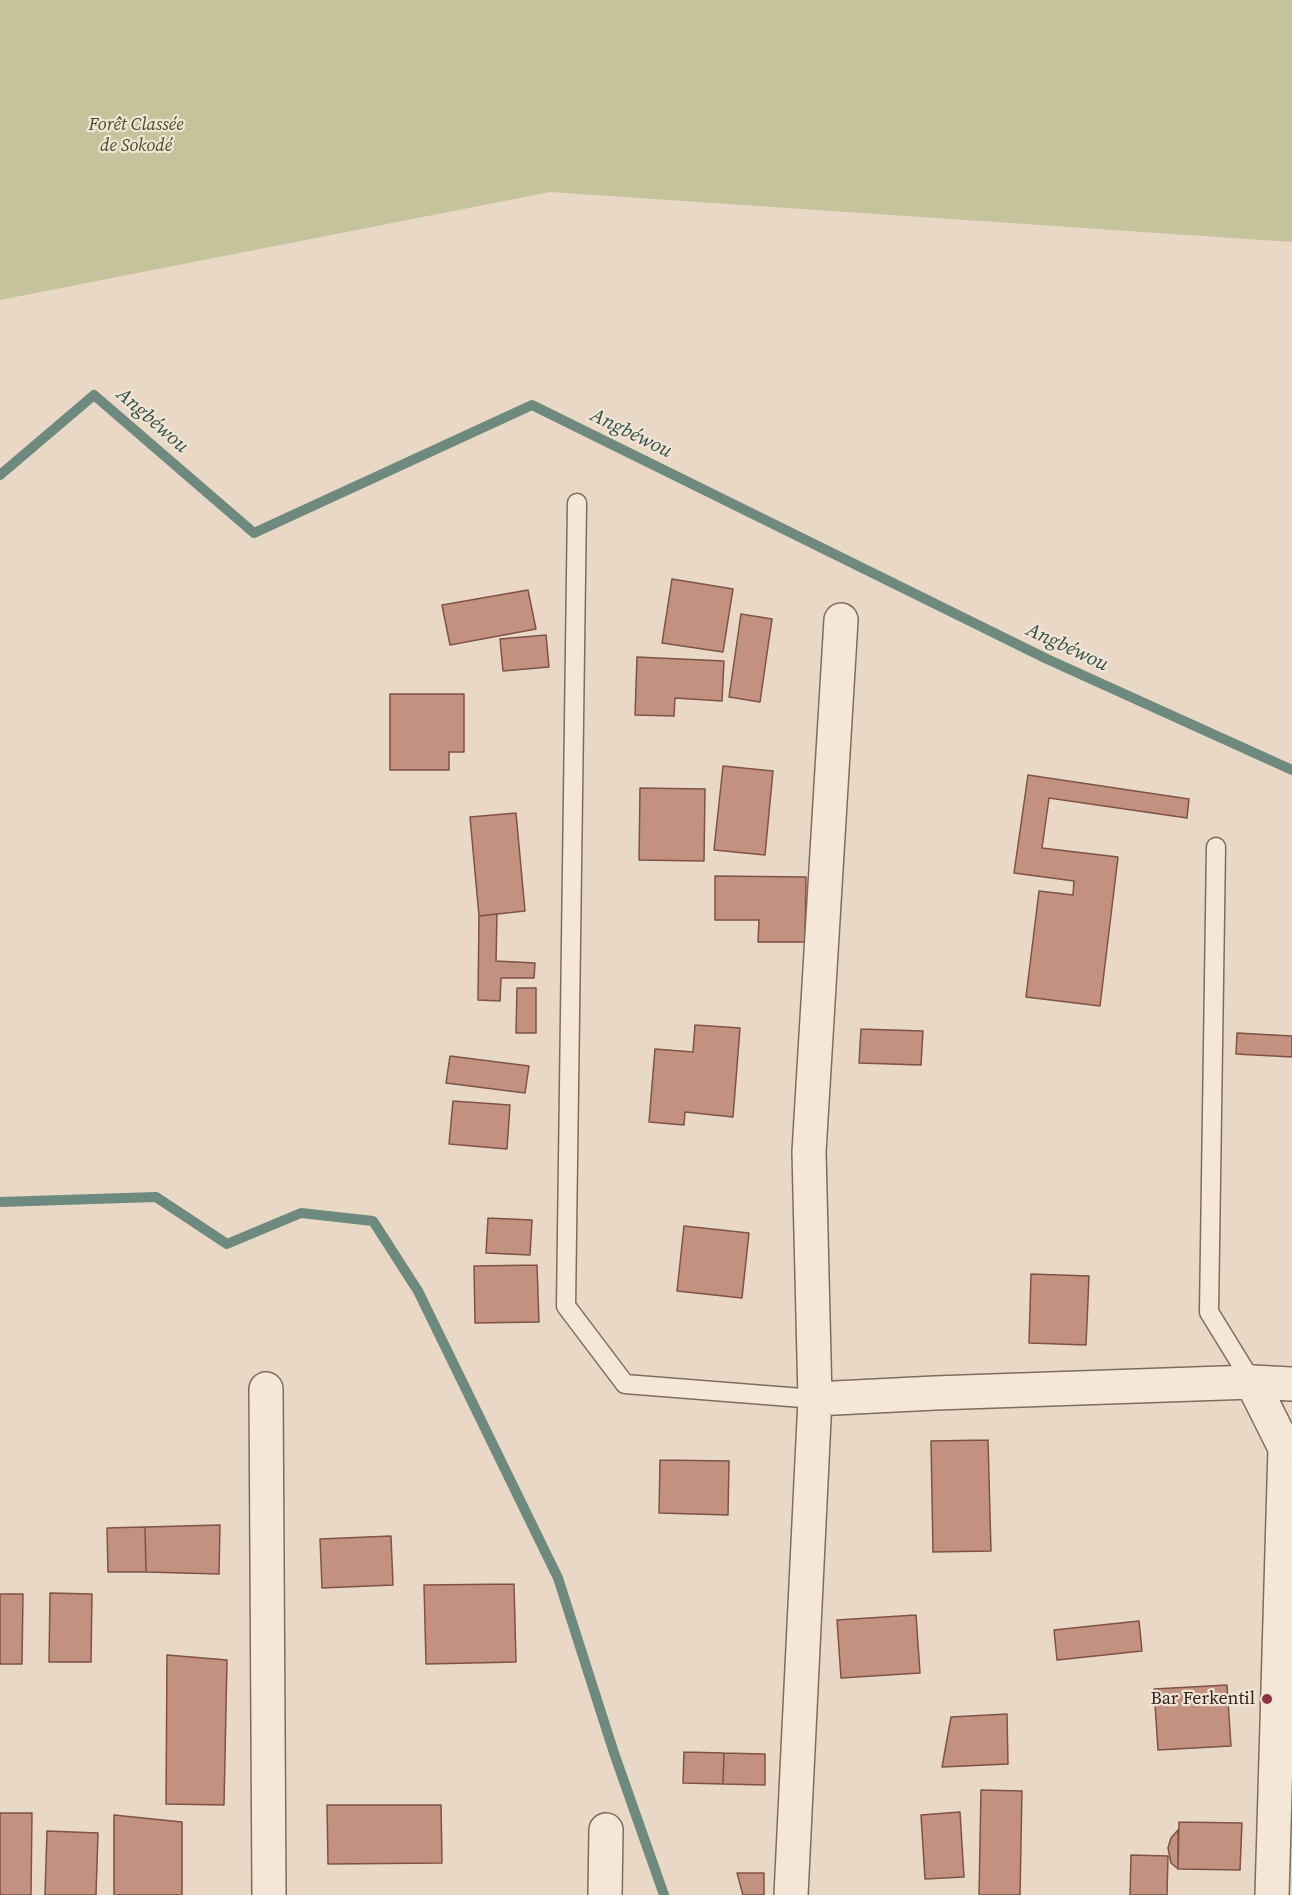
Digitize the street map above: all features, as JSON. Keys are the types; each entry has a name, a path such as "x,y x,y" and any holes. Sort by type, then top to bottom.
{"street":[{"path":"791,1895 815,1399 809,1152 841,620"},
{"path":"815,1399 1252,1382 1292,1384"},
{"path":"1252,1382 1289,1445 1272,1895"},
{"path":"266,1389 269,1895"},
{"path":"605,1895 606,1830"}],"lane":[{"path":"577,503 566,1306 625,1384 815,1399"},
{"path":"1216,847 1209,1312 1252,1382"}],"green space":[{"name":"Forêt Classée de Sokodé","path":"0,0 1292,0 1292,242 550,192 0,300"}],"building":[{"path":"672,579 733,589 723,652 662,643"},
{"path":"528,590 536,629 450,645 442,605"},
{"path":"741,614 772,619 760,702 729,697"},
{"path":"546,635 549,667 503,671 500,639"},
{"path":"637,657 724,661 722,701 675,698 674,716 635,715"},
{"path":"390,694 464,694 464,752 449,752 449,770 390,770"},
{"path":"723,766 773,771 765,855 714,850"},
{"path":"1028,775 1189,799 1187,818 1049,798 1042,848 1118,857 1100,1006 1026,997 1039,891 1073,895 1074,881 1014,873"},
{"path":"640,788 705,789 704,861 639,860"},
{"path":"516,813 525,911 479,916 470,817"},
{"path":"715,876 806,877 805,942 758,942 759,920 715,920"},
{"path":"497,914 496,961 535,963 534,978 501,978 500,1001 478,1000 479,916"},
{"path":"517,988 536,988 536,1033 516,1033"},
{"path":"695,1025 740,1028 733,1117 685,1112 684,1125 649,1122 655,1049 693,1052"},
{"path":"861,1029 923,1031 921,1065 859,1063"},
{"path":"1237,1033 1292,1036 1292,1057 1236,1054"},
{"path":"450,1056 529,1066 525,1093 446,1083"},
{"path":"453,1101 510,1105 507,1149 449,1144"},
{"path":"488,1218 532,1220 530,1255 486,1253"},
{"path":"684,1226 749,1233 742,1298 677,1291"},
{"path":"537,1265 539,1322 475,1323 474,1266"},
{"path":"1031,1274 1089,1276 1086,1345 1029,1343"},
{"path":"988,1440 991,1551 933,1552 931,1441"},
{"path":"660,1460 729,1461 728,1515 659,1513"},
{"path":"220,1525 219,1574 146,1572 145,1527"},
{"path":"145,1527 146,1572 108,1572 107,1528"},
{"path":"391,1536 393,1585 322,1588 320,1539"},
{"path":"514,1584 516,1662 426,1664 424,1585"},
{"path":"50,1593 92,1594 91,1662 49,1662"},
{"path":"0,1594 23,1594 22,1664 0,1664"},
{"path":"916,1615 920,1673 841,1678 837,1620"},
{"path":"1139,1621 1142,1651 1057,1660 1054,1630"},
{"path":"167,1655 227,1660 224,1805 166,1804"},
{"path":"1227,1685 1231,1746 1158,1750 1154,1689"},
{"path":"1007,1714 1008,1764 942,1767 951,1717"},
{"path":"684,1752 724,1753 723,1784 683,1783"},
{"path":"724,1753 765,1754 765,1785 723,1784"},
{"path":"981,1790 1022,1791 1020,1895 979,1895"},
{"path":"327,1805 441,1805 442,1863 328,1864"},
{"path":"960,1812 964,1877 925,1879 921,1815"},
{"path":"0,1813 32,1813 31,1895 0,1895"},
{"path":"114,1815 182,1822 182,1895 114,1895"},
{"path":"1179,1822 1242,1823 1240,1870 1178,1869"},
{"path":"1178,1830 1178,1869 1171,1863 1168,1848 1171,1838"},
{"path":"47,1831 98,1833 96,1895 45,1895"},
{"path":"1131,1855 1168,1856 1167,1895 1130,1895"},
{"path":"737,1873 764,1873 764,1895 743,1895"}],"waterway":[{"name":"Angbéwou","path":"0,475 94,395 254,533 532,405 1047,659 1292,770"},
{"path":"0,1202 156,1197 227,1244 301,1213 373,1221 418,1291 558,1578 614,1753 664,1895"}],"place":[{"name":"Bar Ferkentil","path":"1267,1699"}]}
